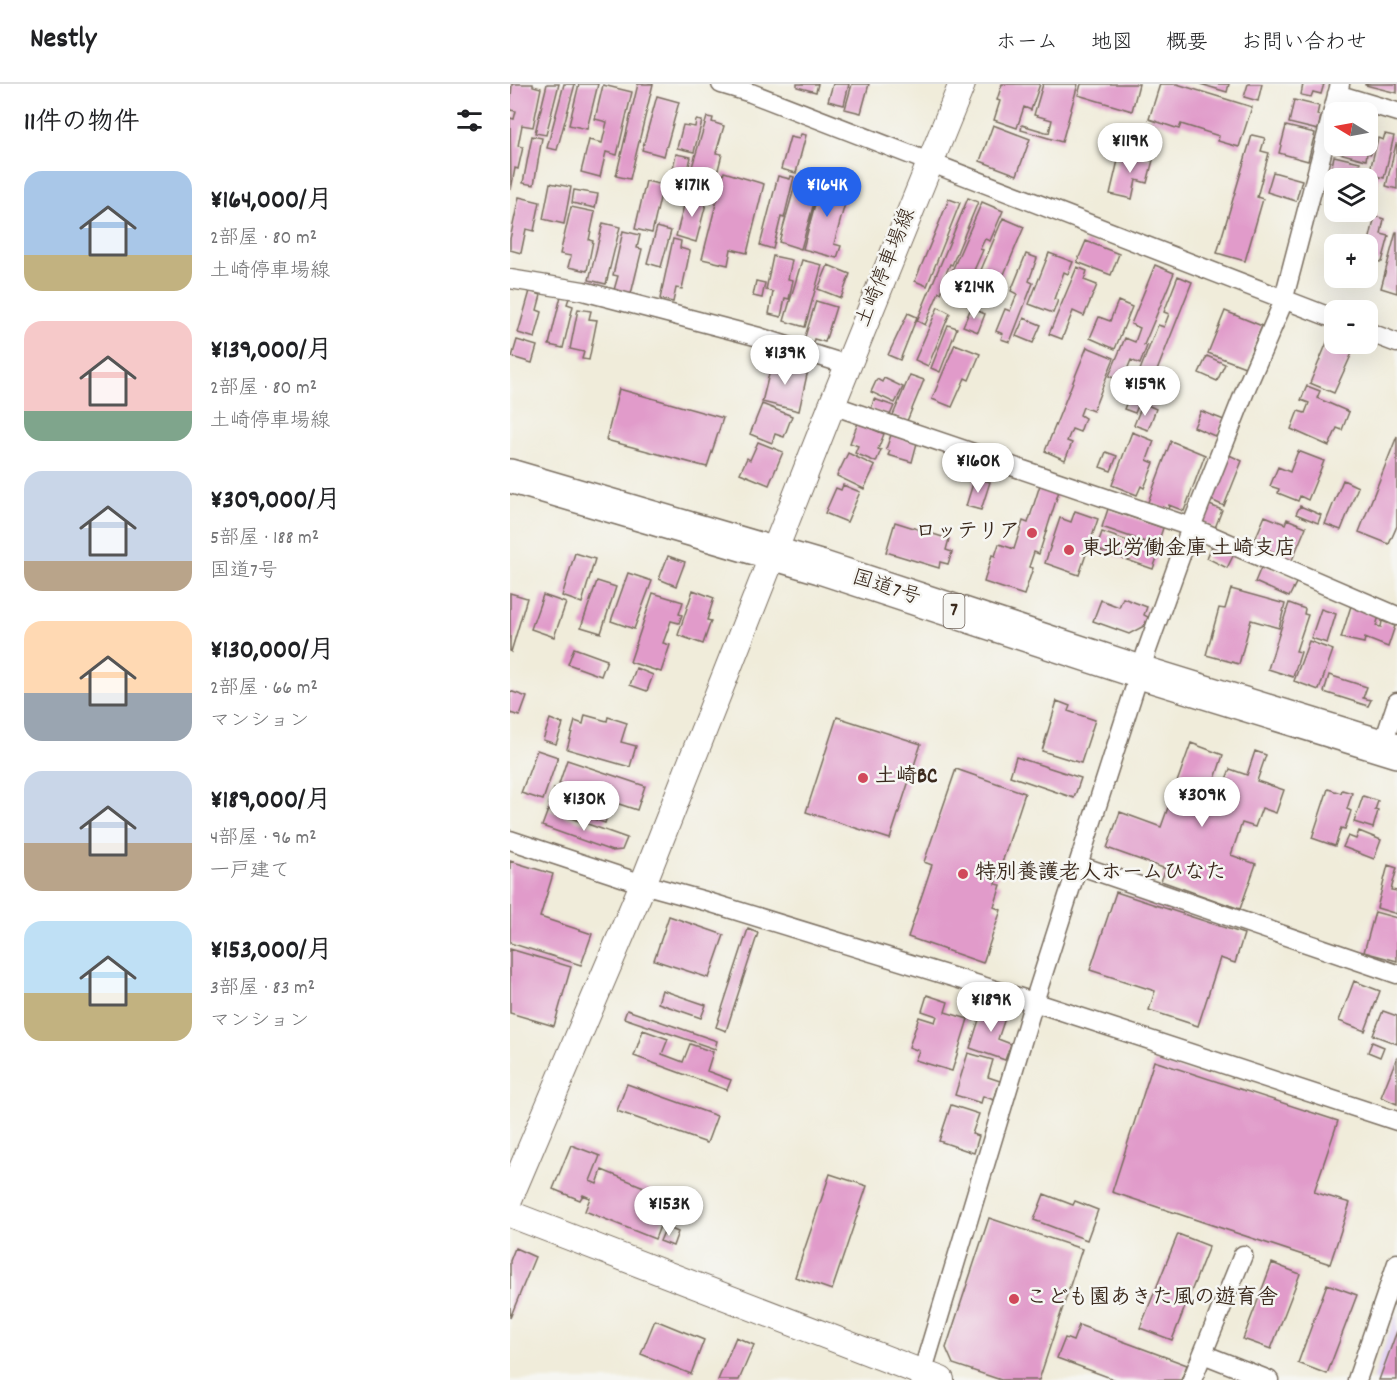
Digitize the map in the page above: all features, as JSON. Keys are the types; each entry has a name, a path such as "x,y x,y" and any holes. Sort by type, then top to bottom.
{"highway":[{"name":"国道7号","path":"510,476 774,554 1140,672 1389,749"}],"street":[{"path":"721,84 751,93 1324,315"},
{"name":"土崎停車場線","path":"510,1197 643,884 832,405 962,84"},
{"path":"510,1214 928,1378 1034,1002 1140,672 1191,527 1284,299 1339,89 1397,112"},
{"path":"510,279 583,291 759,337 848,365"},
{"path":"1378,336 1397,343"},
{"path":"832,405 1191,527 1397,616"},
{"path":"1389,749 1397,702"},
{"path":"510,840 643,884 726,907 1034,1002 1397,1121"},
{"path":"1078,865 1397,974"},
{"path":"1192,1380 1243,1255"},
{"path":"1358,1380 1397,1263"},
{"path":"1203,1354 1269,1380"}],"shaded area":[{"path":"1397,1311 1397,1380 1373,1380"}],"building":[{"path":"512,84 533,84 541,88 533,127 522,125 518,146 523,147 518,169 515,168 511,190 510,118 514,119 516,111 510,110"},
{"path":"547,84 559,84 546,135 535,133"},
{"path":"564,84 575,84 557,150 547,148"},
{"path":"579,84 598,84 587,129 569,125"},
{"path":"638,84 653,84 630,179 616,176"},
{"path":"797,84 818,84 816,92 797,87"},
{"path":"833,84 849,84 844,105 828,101"},
{"path":"852,84 869,84 861,113 845,109"},
{"path":"1002,84 1040,84 1031,110 1024,107 1017,128 994,120"},
{"path":"1043,84 1078,84 1062,142 1021,130 1022,125 1049,133 1052,120 1034,115"},
{"path":"1081,84 1139,84 1132,111 1078,95"},
{"path":"1160,84 1177,84 1252,107 1239,147 1218,141 1219,136 1181,124 1179,129 1149,119"},
{"path":"1200,84 1229,84 1227,92"},
{"path":"1248,84 1262,84 1258,101 1244,97"},
{"path":"1303,84 1324,84 1321,94 1313,92 1311,97 1301,95"},
{"path":"1397,84 1397,93 1365,85"},
{"path":"603,85 632,92 617,155 606,152 600,177 581,172 589,140 602,143 607,122 595,119"},
{"path":"657,96 679,102 664,156 642,150"},
{"path":"1294,100 1319,106 1317,115 1321,116 1318,130 1289,123"},
{"path":"707,117 713,118 712,122 724,126 716,153 722,154 718,170 712,169 704,196 685,190"},
{"path":"696,120 702,121 694,152 677,148 683,125 695,127"},
{"path":"993,125 1030,139 1017,175 980,161"},
{"path":"1286,126 1315,133 1308,161 1279,153"},
{"path":"801,134 806,135 796,173 781,169 790,137 799,139"},
{"path":"1385,134 1394,136 1384,178 1378,176 1378,168 1370,168 1374,156 1378,156 1378,138 1383,140"},
{"path":"1252,135 1265,138 1261,151 1269,153 1257,197 1263,199 1245,261 1217,253"},
{"path":"532,136 542,138 534,185 523,183"},
{"path":"1125,141 1136,143 1134,152 1123,149"},
{"path":"1397,144 1397,189 1386,186"},
{"path":"1120,152 1153,160 1147,183 1136,180 1132,199 1110,194"},
{"path":"676,154 691,157 680,205 670,203 675,178 671,177"},
{"path":"1334,156 1360,162 1358,168 1332,168"},
{"path":"1350,156 1367,156 1366,160"},
{"path":"724,172 764,184 747,253 731,249 728,265 702,259"},
{"path":"1273,172 1302,180 1296,201 1267,192"},
{"path":"778,176 790,179 791,176 794,177 784,218 781,217 773,249 760,245"},
{"path":"822,178 850,185 834,244 841,246 837,258 803,249"},
{"path":"646,181 663,185 652,233 635,229"},
{"path":"550,183 571,187 564,224 543,219"},
{"path":"795,185 817,192 801,249 779,242"},
{"path":"574,190 598,194 595,208 572,203"},
{"path":"687,194 707,200 696,242 676,236"},
{"path":"519,197 540,202 534,231 526,229 521,253 510,250 510,239"},
{"path":"968,198 978,202 952,265 950,264 945,276 947,277 941,293 939,292 925,325 917,321"},
{"path":"949,199 960,203 927,286 915,281"},
{"path":"982,202 1003,211 990,241 985,239 980,249 983,250 972,275 978,278 973,288 948,280"},
{"path":"571,207 595,212 589,240 593,241 587,271 568,267 571,256 560,254"},
{"path":"1378,217 1384,219 1381,234 1389,236 1382,262 1378,262 1378,234 1371,234 1374,222 1378,222"},
{"path":"1003,218 1024,227 1002,279 981,270"},
{"path":"603,223 620,227 606,284 589,280"},
{"path":"657,227 671,231 661,267 647,263"},
{"path":"623,231 640,235 637,248 642,249 631,294 614,290 618,276 613,275"},
{"path":"1397,232 1397,293 1381,288"},
{"path":"673,239 681,241 680,248 690,251 682,289 676,288 673,302 660,299"},
{"path":"1086,241 1119,254 1111,275 1077,262"},
{"path":"1049,253 1073,262 1068,274 1064,272 1054,299 1058,300 1053,313 1029,304"},
{"path":"1026,254 1037,258 1029,281 1033,283 1010,342 1001,339 1003,334 996,331 1005,309 1010,311 1017,294 1011,291"},
{"path":"773,256 792,260 788,279 793,280 789,299 785,298 781,317 769,314 773,292 766,290"},
{"path":"802,260 822,265 805,327 784,321"},
{"path":"828,265 850,274 841,298 818,289"},
{"path":"1155,265 1174,273 1144,345 1147,346 1140,364 1131,360 1122,382 1109,376 1125,338 1135,342 1140,328 1131,324"},
{"path":"1077,267 1087,271 1084,280 1097,285 1084,316 1073,311 1062,339 1049,334"},
{"path":"1178,276 1192,282 1147,396 1132,390 1158,325 1164,327 1169,314 1164,312"},
{"path":"756,281 765,283 762,298 753,296"},
{"path":"530,291 541,295 537,310 542,312 535,338 518,333"},
{"path":"561,296 569,298 567,304 573,306 563,348 549,345"},
{"path":"816,301 836,307 825,342 814,339 813,343 804,340"},
{"path":"1118,301 1132,307 1115,349 1090,338 1099,317 1110,321"},
{"path":"938,307 950,313 928,366 915,360"},
{"path":"971,308 985,314 978,332 963,326"},
{"path":"578,309 591,311 589,319 597,320 589,360 582,359 584,352 570,349"},
{"path":"1225,311 1262,326 1245,367 1208,353"},
{"path":"908,313 917,317 900,360 888,355"},
{"path":"1024,318 1041,325 1033,343 1016,336"},
{"path":"948,325 957,328 940,372 931,368"},
{"path":"517,340 537,346 532,363 512,357"},
{"path":"955,344 980,354 969,380 965,378 952,407 932,399"},
{"path":"1087,347 1114,358 1093,411 1083,407 1080,415 1085,418 1080,432 1072,429 1067,441 1072,443 1065,460 1045,451"},
{"path":"1324,350 1324,354 1352,354 1334,393 1310,383"},
{"path":"1207,356 1225,364 1217,381 1199,373"},
{"path":"772,362 808,370 799,411 762,402"},
{"path":"910,375 924,380 907,421 893,415"},
{"path":"884,378 903,387 895,403 871,392 877,379 882,382"},
{"path":"1307,386 1320,391 1317,398 1349,412 1342,430 1337,428 1329,446 1291,429 1298,411 1305,413 1309,403 1301,400"},
{"path":"619,389 723,418 707,467 606,440"},
{"path":"1129,397 1140,401 1135,413 1124,409"},
{"path":"874,399 894,406 890,415 871,410"},
{"path":"1143,403 1156,409 1148,430 1134,425"},
{"path":"762,404 792,416 784,437 775,434 772,443 750,434"},
{"path":"1201,411 1224,420 1217,437 1194,427"},
{"path":"858,423 884,434 876,462 855,453 858,446 850,443"},
{"path":"1132,432 1154,441 1147,460 1154,463 1144,488 1141,486 1137,495 1112,485"},
{"path":"891,435 917,443 912,462 888,455 890,451 886,449"},
{"path":"1397,436 1397,526 1389,544 1359,532"},
{"path":"1171,441 1205,455 1184,511 1169,505 1168,510 1148,502"},
{"path":"758,442 783,452 769,485 740,473 747,458 750,460"},
{"path":"1298,451 1324,461 1308,500 1300,496 1298,501 1278,493 1279,489 1270,486 1278,467 1290,472"},
{"path":"1106,452 1117,456 1111,471 1100,467"},
{"path":"848,453 875,466 864,489 837,476"},
{"path":"1227,454 1242,461 1224,506 1209,499"},
{"path":"975,477 990,482 981,510 966,506"},
{"path":"1343,480 1358,487 1341,530 1325,524"},
{"path":"843,485 860,492 847,522 825,513 836,488 841,490"},
{"name":"ロッテリア","path":"1040,485 1059,491 1039,554 1034,552 1029,567 1033,568 1024,595 984,582 992,555 995,556 999,544 1014,549 1023,521 1028,523"},
{"path":"1207,504 1222,510 1215,528 1200,521"},
{"path":"1300,506 1321,515 1318,523 1296,514"},
{"path":"1108,509 1163,528 1157,546 1102,527"},
{"path":"1075,511 1098,519 1079,575 1045,563 1060,518 1071,522"},
{"path":"1265,516 1285,524 1287,519 1306,527 1292,560 1253,544"},
{"path":"895,522 949,539 946,550 952,552 948,564 940,562 939,568 886,552"},
{"path":"1102,532 1159,552 1153,569 1096,549"},
{"path":"1213,544 1234,554 1227,568 1207,558"},
{"path":"575,553 595,559 582,603 562,596"},
{"path":"668,556 685,562 676,586 659,579"},
{"path":"1262,565 1297,581 1289,597 1255,582"},
{"path":"628,573 652,581 634,629 611,621"},
{"path":"597,581 616,587 601,633 581,627"},
{"path":"1231,589 1285,604 1279,628 1251,620 1239,664 1206,655 1219,608 1225,609"},
{"path":"693,590 714,598 707,620 711,621 703,644 678,635"},
{"path":"510,593 527,598 511,652 510,651"},
{"path":"653,593 683,602 679,623 671,621 663,643 670,645 661,672 630,662"},
{"path":"543,595 566,603 554,637 531,629"},
{"path":"1123,598 1147,607 1144,615 1148,617 1144,626 1129,634 1093,621 1101,600 1119,607"},
{"path":"1289,603 1305,609 1304,614 1308,615 1296,651 1301,652 1293,677 1268,669"},
{"path":"1351,606 1379,616 1376,626 1381,627 1382,621 1395,626 1388,647 1365,638 1364,643 1341,638"},
{"path":"1321,609 1336,614 1327,643 1311,638"},
{"path":"1309,641 1333,650 1319,690 1294,681"},
{"path":"574,648 607,660 601,676 568,664"},
{"path":"636,668 653,675 647,691 630,685"},
{"path":"1329,675 1367,687 1363,698 1371,700 1368,706 1324,692"},
{"path":"510,691 527,697 520,716 510,713"},
{"path":"1057,701 1070,706 1068,711 1095,720 1081,763 1042,751"},
{"path":"585,715 607,721 608,717 627,723 621,742 636,746 630,767 567,749 575,721 583,724"},
{"name":"土崎BC","path":"837,717 921,744 890,839 806,812"},
{"path":"550,719 563,724 556,744 543,740"},
{"path":"1191,743 1223,755 1215,779 1225,782 1230,769 1247,775 1255,751 1266,755 1257,781 1284,790 1276,813 1262,808 1255,827 1242,823 1231,855 1256,864 1240,909 1161,881 1166,869 1107,848 1120,812 1161,827"},
{"path":"537,750 558,757 543,800 521,793"},
{"path":"1016,757 1081,778 1074,798 1010,776"},
{"path":"567,760 645,786 637,810 559,784"},
{"name":"特別養護老人ホームひなた","path":"956,769 1025,793 995,884 1001,885 994,907 1001,910 983,963 908,937 932,865 924,862"},
{"path":"554,789 610,807 605,823 549,804"},
{"path":"1328,789 1341,793 1342,790 1352,793 1347,809 1351,811 1345,829 1341,828 1335,846 1312,838"},
{"path":"1363,796 1378,801 1375,810 1378,811 1373,828 1354,822"},
{"path":"548,810 627,838 622,850 612,851 542,826"},
{"path":"1359,831 1381,840 1374,859 1343,847 1348,836 1356,839"},
{"path":"510,861 553,874 540,917 592,934 581,965 510,943"},
{"path":"1388,865 1397,868 1391,890 1397,891 1397,914 1377,908"},
{"path":"1116,892 1244,934 1235,963 1220,958 1198,1026 1149,1010 1155,991 1090,970"},
{"path":"1375,912 1397,918 1397,961 1364,952"},
{"path":"669,916 724,935 709,978 654,960"},
{"path":"748,929 758,933 726,1031 716,1027"},
{"path":"510,949 571,967 554,1026 510,1013"},
{"path":"1354,981 1380,991 1365,1031 1339,1021"},
{"path":"662,990 706,1005 701,1018 658,1003"},
{"path":"927,995 948,1002 945,1012 968,1019 952,1071 915,1060 919,1051 909,1047 919,1017 935,1022 937,1016 922,1011"},
{"path":"984,1004 1007,1012 998,1039 1011,1044 1005,1060 970,1048"},
{"path":"627,1010 717,1041 715,1049 624,1018"},
{"path":"1383,1011 1397,1016 1397,1044 1373,1035"},
{"path":"643,1030 668,1039 662,1054 683,1062 690,1044 713,1052 707,1071 731,1080 727,1090 634,1056"},
{"path":"1372,1042 1384,1047 1380,1057 1368,1052"},
{"path":"968,1053 993,1060 988,1077 1000,1081 994,1100 983,1096 981,1103 955,1095"},
{"path":"1397,1057 1397,1104 1381,1097"},
{"path":"1154,1061 1338,1121 1314,1192 1350,1203 1330,1264 1112,1192"},
{"path":"627,1084 717,1116 707,1143 617,1111"},
{"path":"951,1105 979,1114 972,1134 979,1136 974,1153 939,1141"},
{"path":"571,1145 600,1156 590,1181 597,1184 602,1170 671,1198 655,1239 585,1211 590,1198 583,1195 580,1200 553,1189"},
{"path":"830,1174 867,1186 832,1290 795,1277"},
{"path":"1044,1194 1073,1205 1075,1201 1098,1210 1087,1240 1034,1220"},
{"name":"こども園あきた風の遊育舎","path":"989,1218 1082,1249 1039,1380 1001,1380 953,1364 946,1348"},
{"path":"666,1227 678,1232 673,1246 660,1241"},
{"path":"1178,1234 1209,1246 1172,1340 1140,1328"},
{"path":"515,1248 535,1257 510,1318 510,1261"},
{"path":"1272,1263 1300,1274 1271,1349 1243,1339"},
{"path":"1327,1284 1357,1295 1327,1374 1298,1363"},
{"path":"655,1320 704,1340 691,1374 641,1354"},
{"path":"1079,1325 1187,1365 1181,1380 1116,1380 1057,1358 1065,1338 1073,1341"},
{"path":"1397,1331 1397,1380 1379,1380"},
{"path":"736,1337 754,1345 739,1380 718,1380"}],"place":[{"name":"ロッテリア","path":"1032,533"},
{"name":"東北労働金庫 土崎支店","path":"1069,550"},
{"name":"土崎BC","path":"863,778"},
{"name":"特別養護老人ホームひなた","path":"963,874"},
{"name":"こども園あきた風の遊育舎","path":"1014,1299"}]}
